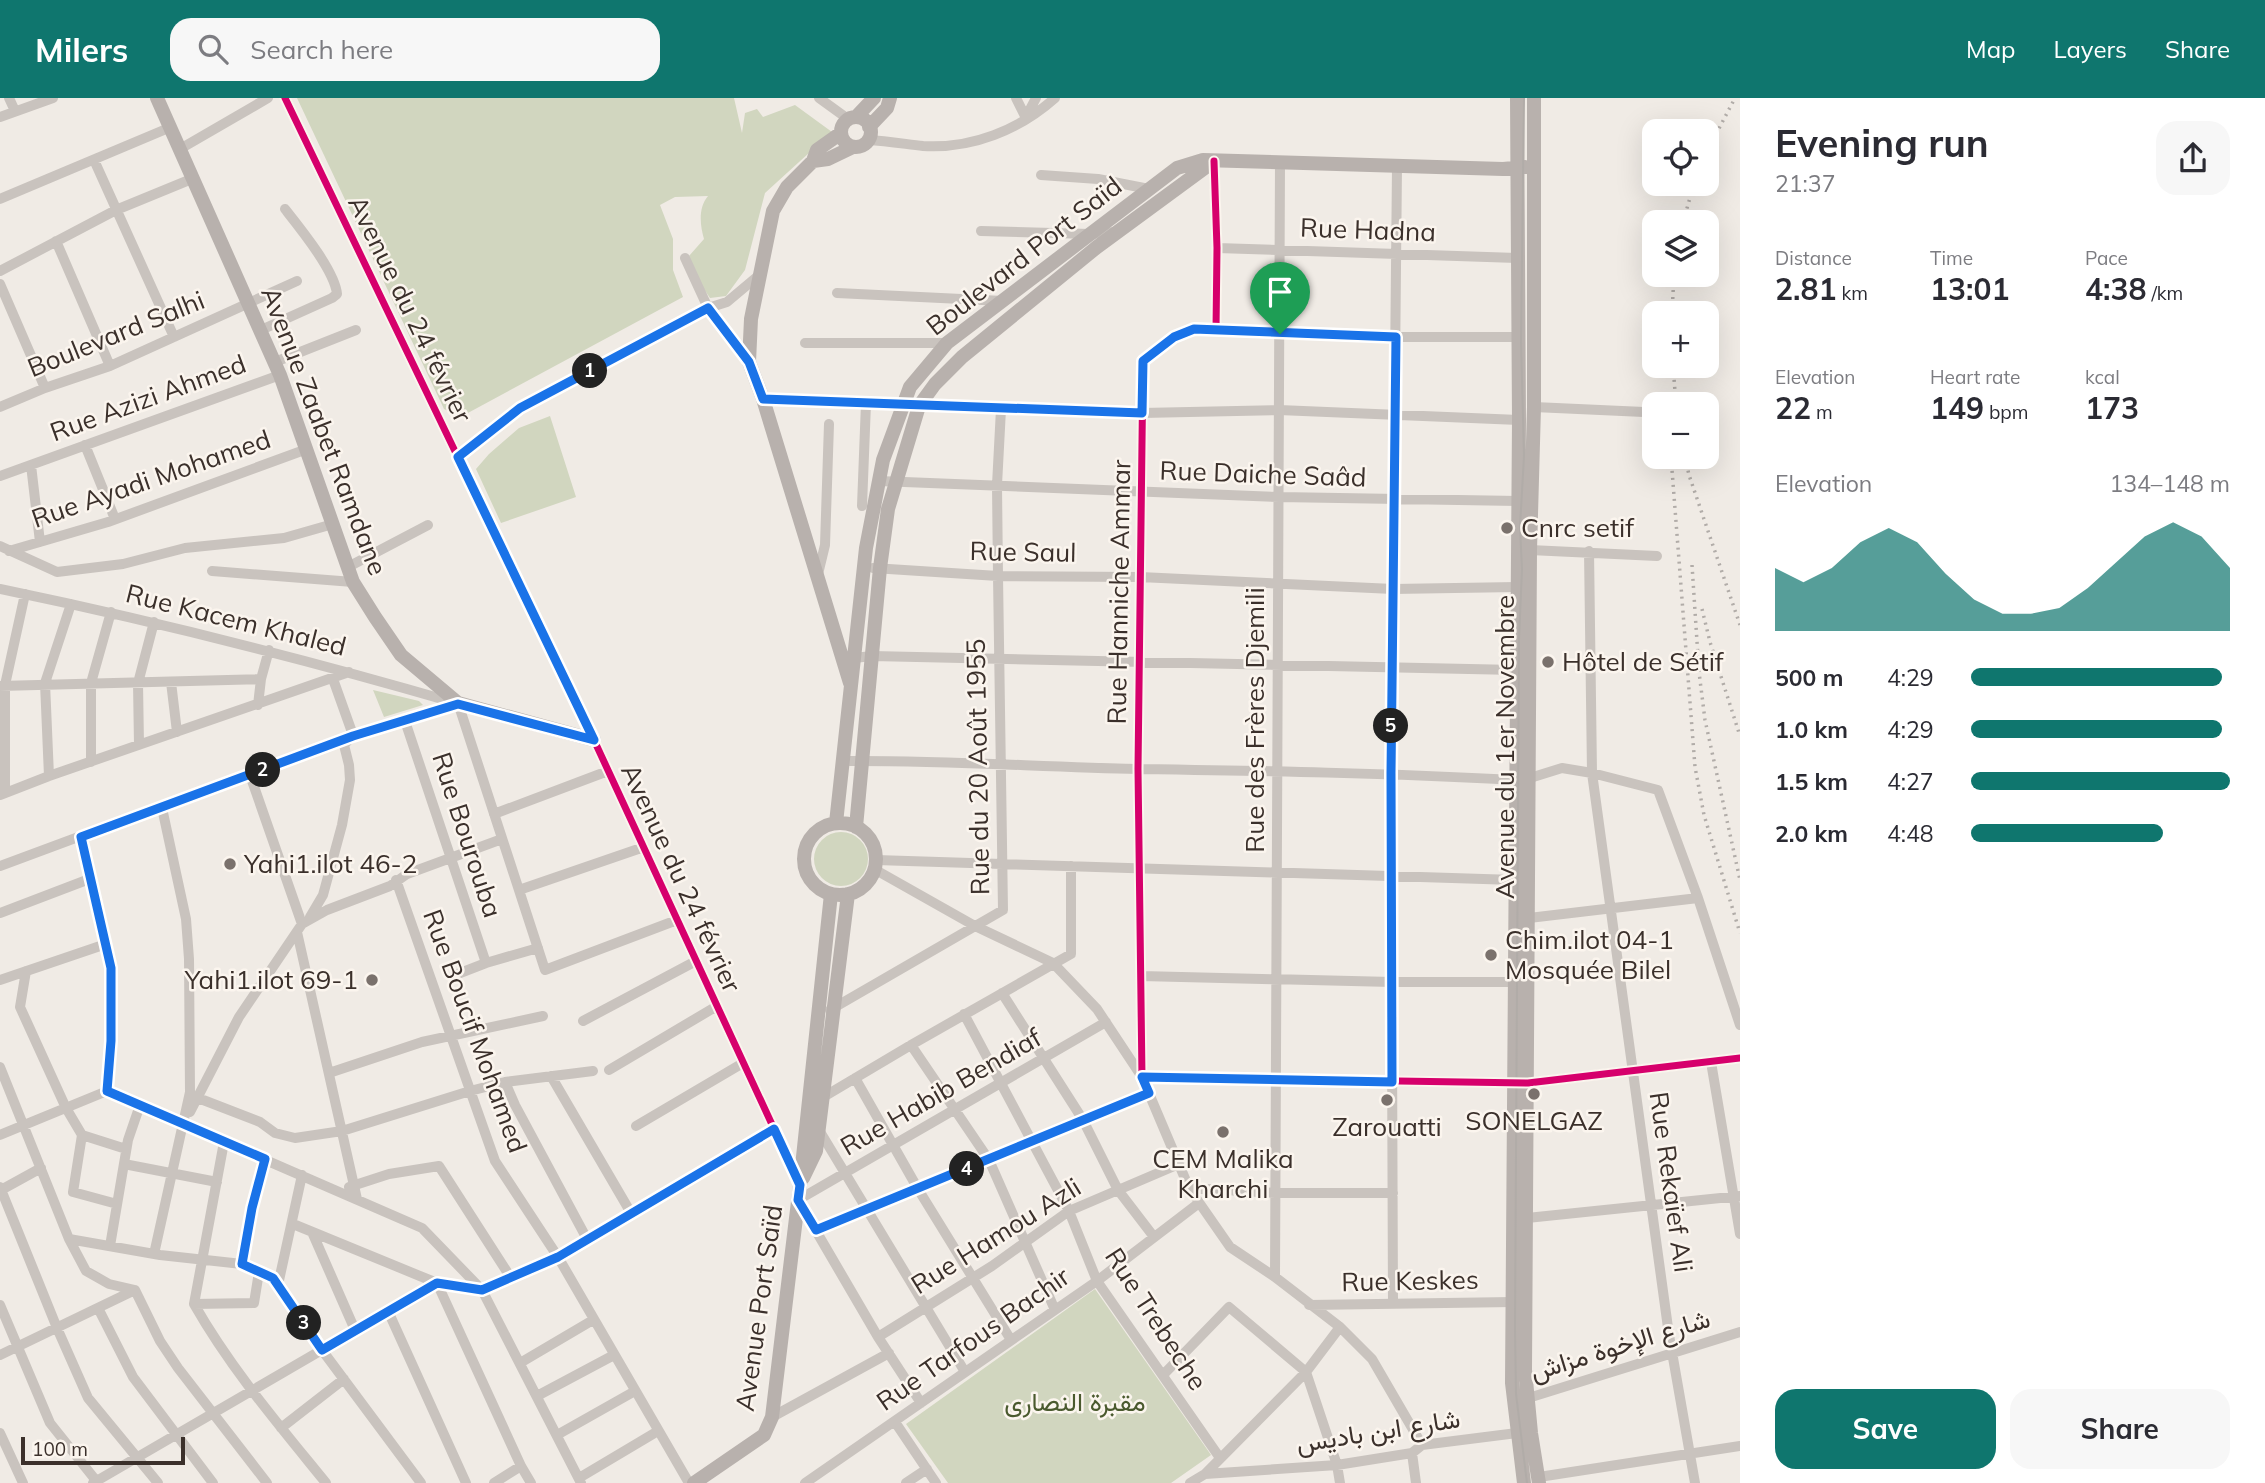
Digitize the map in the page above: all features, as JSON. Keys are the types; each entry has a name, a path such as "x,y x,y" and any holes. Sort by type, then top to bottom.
{"main road":[{"name":"Avenue Zaabet Ramdane","path":"157,98 278,368 354,582 401,655 458,704 594,740"},
{"path":"853,147 844,142 841,128 874,98"},
{"path":"813,161 828,159 863,145 887,108 890,98"},
{"name":"Avenue du 1er Novembre","path":"1517,98 1519,420 1515,982 1527,1218 1527,1396 1539,1480"},
{"name":"Avenue du 1er Novembre","path":"1521,1083 1529,918 1534,98"},
{"path":"852,118 864,120 869,134"},
{"path":"841,133 817,150 813,161 791,181 778,198 758,276 751,319 749,362 763,399 851,687"},
{"name":"Boulevard Port Saïd","path":"836,823 864,568 883,460 910,387 947,343 1177,168 1203,160 1533,167"},
{"path":"856,827 888,509 919,405 961,357 1116,232 1214,161"},
{"path":"836,823 856,827 870,841 875,864 864,885 848,894 831,894 815,884 806,868 804,858 810,840 817,832 836,823"},
{"name":"Avenue Port Saïd","path":"692,1483 764,1435 772,1417 831,894"},
{"name":"Avenue Port Saïd","path":"799,1193 816,1151 848,894"},
{"path":"1521,1083 1513,1302 1514,1406 1524,1483"}],"street":[{"path":"9,98 15,111"},
{"path":"0,117 52,98"},
{"path":"180,149 268,98"},
{"name":"Avenue du 24 février","path":"285,98 594,740 774,1129 816,1230 878,1337 921,1403"},
{"path":"819,98 852,118"},
{"path":"1016,98 1026,118"},
{"path":"1026,118 1036,98"},
{"path":"869,134 925,146 958,145 990,138 1055,98"},
{"path":"0,199 171,127"},
{"path":"94,160 174,337"},
{"path":"1214,161 1216,330 1396,337 1518,337"},
{"name":"Rue des Frères Djemili","path":"1275,1277 1280,163"},
{"path":"1393,1304 1391,773 1397,166"},
{"path":"1041,175 1098,179 1149,189"},
{"path":"0,271 116,210 194,178"},
{"path":"261,330 337,294 330,276 305,235 285,209"},
{"path":"981,231 1090,234 1116,232"},
{"path":"56,242 110,366"},
{"name":"Rue Hadna","path":"1217,248 1517,258"},
{"path":"685,258 708,308 749,362"},
{"path":"458,457 520,408 708,308 727,302 758,276"},
{"name":"Boulevard Salhi","path":"0,407 110,366 297,281"},
{"path":"0,284 45,388"},
{"path":"837,293 1003,300"},
{"name":"Rue Hanniche Ammar","path":"1142,1077 1138,769 1143,361 1174,337 1194,329 1216,330"},
{"name":"Rue Azizi Ahmed","path":"0,476 278,368 355,330"},
{"path":"805,343 947,343"},
{"path":"763,399 1142,413 1279,410 1395,413 1519,420"},
{"path":"862,506 866,403"},
{"path":"1534,407 1642,412"},
{"name":"Rue du 20 Août 1955","path":"817,1017 1003,910 998,576 1001,409"},
{"path":"817,577 825,545 829,424"},
{"path":"85,444 115,519"},
{"name":"Rue Ayadi Mohamed","path":"5,548 40,542 115,519 307,449"},
{"name":"Rue Azizi Ahmed","path":"32,465 40,542"},
{"name":"Rue Daiche Saâd","path":"879,481 1279,497 1518,501"},
{"path":"5,548 57,572 123,564 185,548 284,538 332,524"},
{"path":"348,566 428,526"},
{"path":"1530,550 1657,556"},
{"name":"Rue Rekaïef Ali","path":"1589,551 1592,773 1651,1204 1695,1483"},
{"name":"Rue Saul","path":"864,568 998,576 1140,577 1393,589 1517,587"},
{"path":"212,571 354,582"},
{"name":"Rue Kacem Khaled","path":"0,589 111,612 269,650 458,704"},
{"path":"25,594 2,685 3,794 349,672"},
{"path":"49,776 46,683 71,604"},
{"path":"91,762 91,683 111,612"},
{"path":"139,745 138,683 154,622"},
{"path":"258,705 261,679 269,650"},
{"path":"855,658 873,656 1516,670"},
{"path":"2,685 261,679"},
{"path":"333,679 353,736"},
{"path":"171,682 177,732"},
{"path":"0,866 353,736 458,704 545,970 677,920"},
{"name":"Rue Bourouba","path":"405,721 486,963"},
{"path":"184,1124 239,1017 323,895 350,780 344,746 353,736"},
{"path":"843,761 1391,773 1515,780"},
{"path":"1530,778 1562,768 1658,790 1698,898 1740,1025"},
{"path":"494,814 608,771"},
{"path":"250,775 303,925 329,1073 357,1199"},
{"path":"153,1254 190,1092 187,932 179,880 162,808"},
{"path":"81,837 106,944 111,981 111,1041 107,1091"},
{"path":"303,925 390,886 407,874 502,839"},
{"path":"519,890 644,847"},
{"path":"875,864 1001,864 1515,880"},
{"path":"875,864 975,926 1053,963 1097,1009 1142,1077 1189,1188 1230,1247 1275,1277 1340,1327 1372,1359 1422,1444"},
{"path":"808,1104 1071,954 1071,866"},
{"path":"0,913 92,878"},
{"name":"Rue Boucif Mohamed","path":"396,880 495,1161 558,1257 658,1431 692,1483"},
{"path":"1529,918 1698,898"},
{"path":"0,980 106,944"},
{"path":"455,975 538,948"},
{"path":"583,1021 696,961"},
{"path":"26,971 20,1007 66,1108 82,1135 73,1192 117,1204"},
{"path":"1141,976 1515,982"},
{"path":"1002,993 1083,1120 1118,1190 1154,1237"},
{"path":"609,1070 717,1006"},
{"name":"Rue Trebeche","path":"964,1014 1069,1211 1097,1281 1220,1458"},
{"path":"329,1073 451,1035 543,1016"},
{"name":"Rue Habib Bendiaf","path":"799,1193 846,1173 1105,1022"},
{"path":"911,1045 989,1160 1055,1310"},
{"path":"1142,1077 1521,1083 1740,1058"},
{"path":"1711,1062 1736,1197 1740,1234"},
{"path":"636,1126 743,1063"},
{"path":"0,1067 69,1239 86,1271 109,1284 135,1290"},
{"path":"198,1098 260,1122 275,1133 295,1138 342,1131 505,1082 593,1071"},
{"path":"551,1076 631,1213"},
{"path":"855,1078 918,1189 1011,1340"},
{"path":"505,1082 587,1239"},
{"path":"0,1135 107,1091 422,1228 482,1290 580,1480 658,1431"},
{"path":"816,1230 1149,1093"},
{"path":"110,1246 126,1149 140,1105"},
{"path":"293,1224 437,1283 482,1290 558,1257 774,1129"},
{"path":"819,1130 965,1372"},
{"path":"82,1135 126,1149"},
{"path":"225,1142 194,1304 212,1336 250,1391 326,1483"},
{"path":"242,1264 252,1208 265,1159"},
{"path":"124,1164 217,1182"},
{"name":"Rue Hamou Azli","path":"878,1337 972,1278 1069,1211 1179,1164"},
{"path":"340,1192 389,1174 439,1166 511,1278"},
{"path":"41,1168 1,1189 88,1398 158,1483"},
{"path":"278,1285 302,1175"},
{"path":"1189,1188 1275,1193 1393,1193"},
{"path":"1527,1218 1736,1197"},
{"name":"Rue Tarfous Bachir","path":"805,1483 1097,1281 1199,1203"},
{"path":"312,1232 355,1330"},
{"path":"69,1239 153,1254 242,1264 273,1278 322,1350 421,1483"},
{"path":"194,1304 254,1303 259,1272"},
{"path":"0,1305 51,1423 96,1482 437,1283"},
{"path":"437,1283 531,1483"},
{"path":"0,1355 135,1290"},
{"path":"135,1290 160,1341 267,1483"},
{"name":"Rue Keskes","path":"1308,1305 1513,1302"},
{"path":"1163,1376 1229,1307 1307,1372 1337,1465 1340,1483"},
{"path":"98,1308 133,1377 213,1483"},
{"path":"388,1311 466,1483"},
{"path":"520,1363 593,1320"},
{"path":"1190,1483 1205,1474 1307,1372 1340,1327"},
{"name":"شارع الإخوة مزاش","path":"1514,1406 1527,1396 1740,1332"},
{"path":"772,1417 889,1353"},
{"path":"537,1396 614,1355"},
{"path":"281,1428 344,1379"},
{"path":"557,1435 635,1391"},
{"path":"895,1422 936,1483"},
{"path":"0,1433 23,1483"},
{"name":"شارع ابن باديس","path":"1205,1474 1337,1465 1412,1453 1422,1444 1517,1433"},
{"path":"1539,1480 1740,1446"},
{"path":"1412,1453 1416,1483"},
{"path":"494,1483 521,1466"},
{"path":"906,1483 927,1469"}],"green space":[{"path":"297,98 734,98 742,133 745,113 757,109 763,117 795,105 832,132 765,193 745,270 726,296 710,298 698,280 689,256 704,239 701,217 708,196 675,197 660,205 673,239 673,270 683,297 466,414 456,415 444,409"},
{"path":"550,416 576,497 501,523 476,469 519,428"},
{"path":"373,690 419,701 423,705 384,717"},
{"path":"846,832 856,836 864,844 868,859 864,874 856,882 836,886 826,882 818,874 814,854 818,844 826,836"},
{"name":"مقبرة النصارى","path":"1095,1289 1211,1455 1171,1483 948,1483 906,1424"}],"tram line":[{"path":"1524,98 1521,342 1524,456 1520,527 1522,569 1519,640 1515,1329 1516,1394 1527,1483"}],"railway":[{"path":"1719,128 1735,98"},
{"path":"1686,210 1691,196"},
{"path":"1673,287 1673,301"},
{"path":"1674,378 1675,392"},
{"path":"1672,469 1695,767 1704,815 1740,933"},
{"path":"1688,469 1740,625"},
{"path":"1692,565 1705,720 1740,880"},
{"path":"1702,609 1740,736"}],"cycle path":[{"path":"285,98 594,740 800,1185"},
{"path":"1214,161 1216,330 1193,331 1176,336 1143,361 1138,769 1142,1077 1528,1083 1740,1058"}],"place":[{"name":"Cnrc setif","path":"1507,528"},
{"name":"Hôtel de Sétif","path":"1548,662"},
{"name":"Yahi1.ilot 46-2","path":"230,864"},
{"name":"Chim.ilot 04-1 Mosquée Bilel","path":"1491,955"},
{"name":"Yahi1.ilot 69-1","path":"372,980"},
{"name":"SONELGAZ","path":"1534,1094"},
{"name":"Zarouatti","path":"1387,1100"},
{"name":"CEM Malika Kharchi","path":"1223,1132"}],"route":[{"path":"708,308 749,362 763,399 1142,413 1143,361 1174,337 1194,329 1280,334 1396,337 1391,773 1392,1082 1142,1077 1149,1093 816,1230 798,1200 800,1185 774,1129 558,1257 482,1290 437,1283 322,1350 273,1278 242,1264 252,1208 265,1159 107,1091 111,1041 111,968 81,837 353,736 458,704 594,740 458,457 520,408 708,308"}]}
